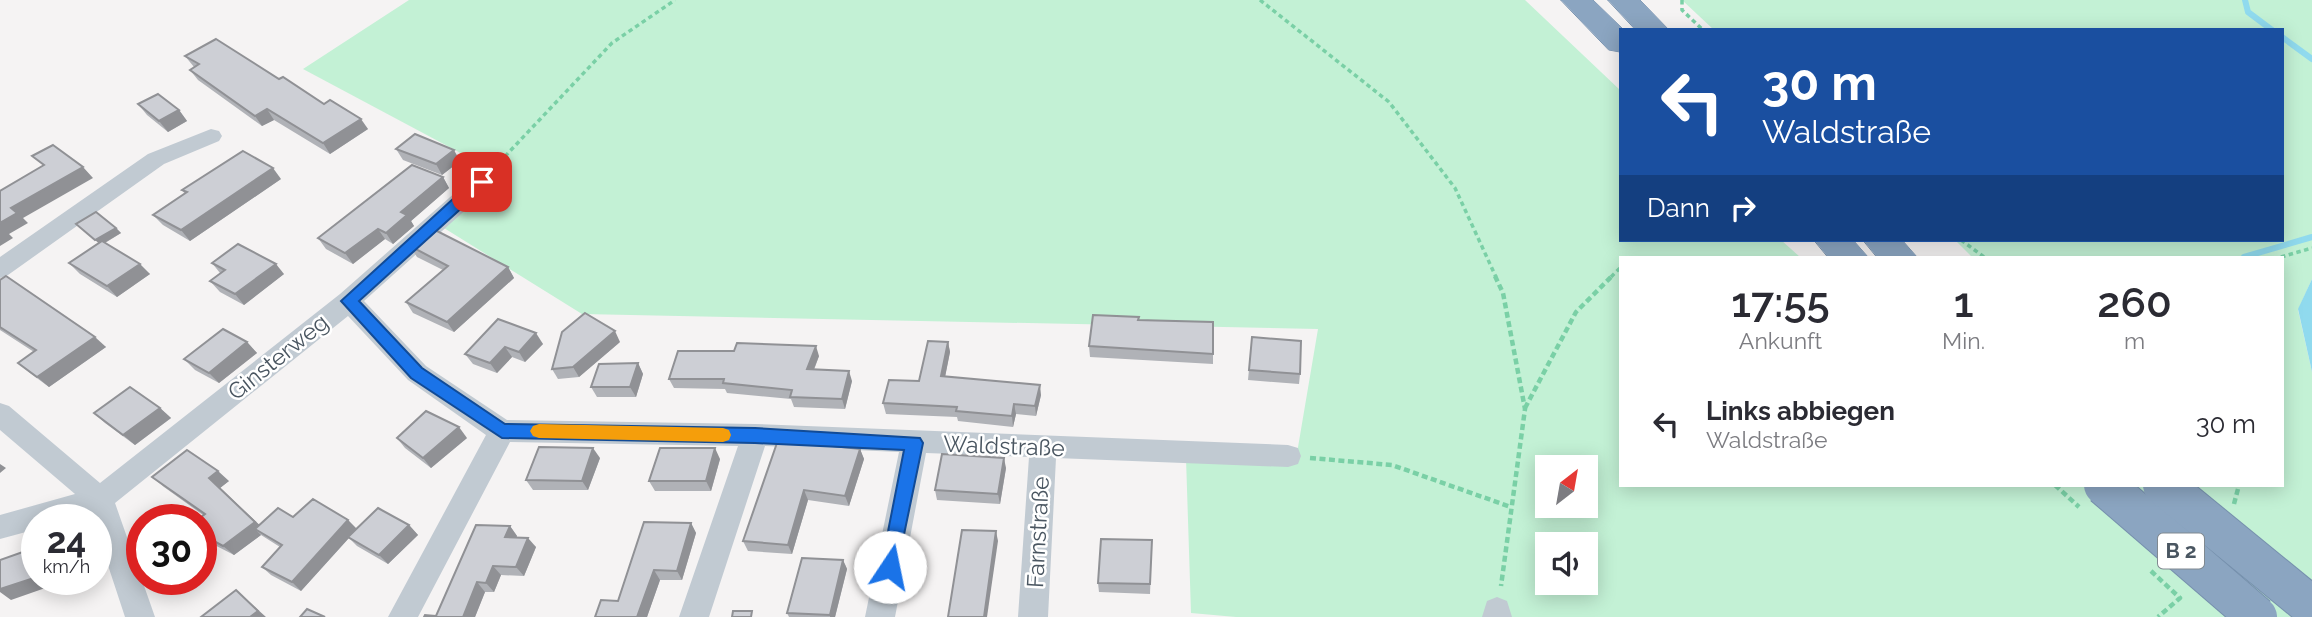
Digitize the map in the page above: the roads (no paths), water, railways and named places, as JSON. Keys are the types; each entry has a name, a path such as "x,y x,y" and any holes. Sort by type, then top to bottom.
{"highway":[{"path":"1576,0 1619,42"},
{"path":"1623,0 1652,28"},
{"path":"1832,242 1849,256"},
{"path":"1882,242 1898,256"},
{"name":"B 2","path":"2165,487 2312,607"},
{"name":"B 2","path":"2094,498 2257,617"}],"street":[{"path":"0,269 156,159 211,136"},
{"name":"Ginsterweg","path":"100,499 349,301 482,182"},
{"path":"349,301 416,373 502,431 404,617"},
{"path":"0,414 100,499 140,617"},
{"name":"Waldstraße","path":"502,431 755,435 1288,456"},
{"path":"694,617 755,435"},
{"path":"880,617 914,443"},
{"name":"Farnstraße","path":"1033,617 1043,447"},
{"path":"0,527 100,499"}],"water":[{"path":"2312,279 2312,372 2298,309"}],"waterway":[{"path":"2245,0 2248,12 2269,28"},
{"path":"2284,38 2312,59"},
{"path":"2247,256 2312,237"}]}
